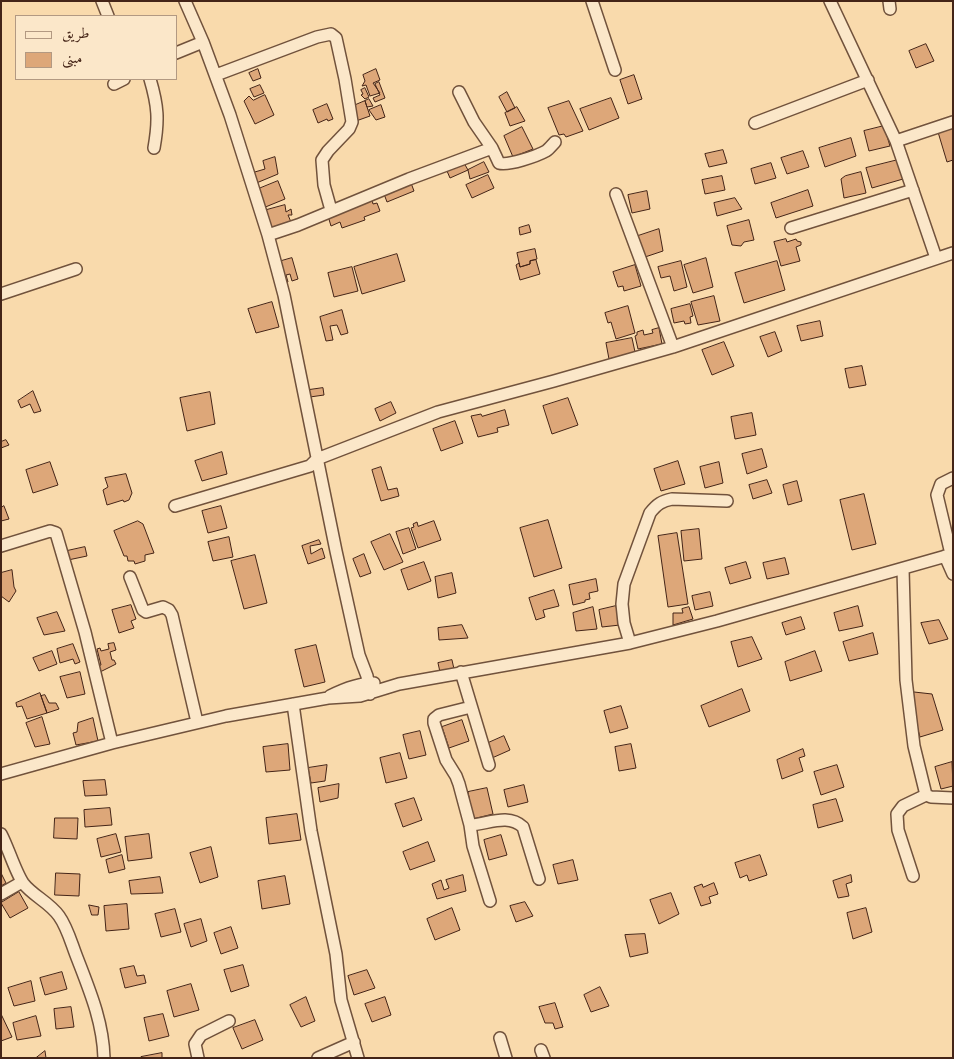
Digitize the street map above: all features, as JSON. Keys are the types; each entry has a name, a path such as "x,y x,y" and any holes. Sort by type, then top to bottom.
{"street":[{"path":"102,1 108,15"},
{"path":"185,1 216,75 268,235 284,295 359,655 364,690"},
{"path":"592,1 615,70"},
{"path":"830,1 896,140 936,258"},
{"path":"216,75 317,37 331,34 336,38 352,122 322,160 324,185 331,210"},
{"path":"178,52 203,42"},
{"path":"150,80 156,99 158,120 154,148"},
{"path":"755,123 868,80"},
{"path":"460,92 474,122 492,148 498,163 502,165 515,162 546,150 554,142"},
{"path":"896,140 953,122"},
{"path":"268,235 298,225 331,210 492,148"},
{"path":"791,228 914,190"},
{"path":"616,194 673,347"},
{"path":"175,506 310,466 317,459 438,412 673,347 953,253"},
{"path":"1,294 76,269"},
{"path":"953,478 941,484 937,495 953,574"},
{"path":"630,643 624,623 622,604 624,584 650,513 656,505 672,499 728,500"},
{"path":"1,546 50,531 56,533 85,632 112,743"},
{"path":"1,774 197,722 328,698 343,690 364,690 630,643 717,621 950,555"},
{"path":"903,568 907,688 914,746 926,795"},
{"path":"130,577 143,610 146,612 163,607 169,610 172,615 197,722"},
{"path":"460,672 489,765"},
{"path":"292,704 311,831 336,954 341,1000 358,1058"},
{"path":"471,707 438,716 434,719 434,722 446,760 456,776 470,825 473,846 490,902"},
{"path":"913,876 898,830 896,814 903,806 926,795 953,798"},
{"path":"470,825 508,819 517,822 523,827 539,879"},
{"path":"1,834 22,882 50,906 60,918 67,931 98,1016 104,1058"},
{"path":"1,894 22,882"},
{"path":"198,1058 195,1044 201,1035 229,1021"},
{"path":"500,1038 506,1058"},
{"path":"318,1058 354,1042"}],"building":[{"path":"926,44 934,61 916,68 909,51"},
{"path":"258,69 261,78 253,81 249,73"},
{"path":"376,69 380,80 373,83 380,93 370,96 366,85 362,86 365,81 363,75"},
{"path":"634,75 642,99 628,104 620,80"},
{"path":"379,82 385,98 375,102 373,98 380,95 375,84"},
{"path":"260,85 264,93 254,97 250,89"},
{"path":"365,88 369,97 365,99 361,95 363,94 361,90"},
{"path":"507,92 515,108 507,112 499,97"},
{"path":"265,95 274,115 255,124 244,101 249,96 253,100"},
{"path":"611,98 619,118 589,130 580,109"},
{"path":"369,99 373,106 367,107 365,101"},
{"path":"365,101 370,116 356,121 351,107"},
{"path":"569,101 583,131 566,137 564,134 559,135 548,108"},
{"path":"327,104 333,119 328,121 327,119 318,123 313,110"},
{"path":"381,105 385,117 376,120 369,110"},
{"path":"517,107 525,121 510,126 505,113"},
{"path":"884,126 890,146 869,151 864,131"},
{"path":"522,127 533,149 513,157 504,136"},
{"path":"953,127 953,160 947,162 938,132"},
{"path":"851,138 856,156 825,167 819,148"},
{"path":"723,150 727,163 709,167 705,154"},
{"path":"803,151 809,167 787,174 781,158"},
{"path":"275,157 278,174 254,184 248,174 265,169 263,161"},
{"path":"898,160 903,179 872,188 866,168"},
{"path":"484,162 489,172 470,179 468,170"},
{"path":"464,163 468,170 450,178 447,171"},
{"path":"771,163 776,178 755,184 751,169"},
{"path":"861,172 866,193 844,198 841,179 845,176"},
{"path":"488,175 494,188 472,198 466,185"},
{"path":"722,176 725,190 705,194 702,180"},
{"path":"278,181 285,199 263,208 256,190"},
{"path":"411,183 414,191 387,202 384,194"},
{"path":"808,190 813,206 776,218 771,203"},
{"path":"647,191 650,209 632,213 628,195"},
{"path":"735,198 742,209 717,216 714,203"},
{"path":"372,200 373,204 377,203 380,211 364,217 365,220 342,228 340,222 331,226 328,216"},
{"path":"285,205 286,212 291,209 292,215 288,215 291,222 271,230 263,211"},
{"path":"749,220 754,240 744,242 741,246 732,245 727,226"},
{"path":"529,225 531,232 520,235 519,228"},
{"path":"659,229 663,251 645,257 638,236"},
{"path":"786,239 787,242 796,239 801,242 801,245 796,247 800,261 781,266 774,242"},
{"path":"535,249 537,259 530,261 530,264 520,267 517,253"},
{"path":"397,254 405,281 362,294 354,267"},
{"path":"292,258 298,279 292,281 290,274 286,275 288,282 284,283 278,262"},
{"path":"706,258 713,287 693,293 684,265"},
{"path":"536,260 540,274 520,280 516,265 519,263 520,267"},
{"path":"681,261 687,287 674,291 670,276 661,278 658,267"},
{"path":"777,261 785,290 744,303 735,273"},
{"path":"635,265 641,286 624,291 623,286 618,287 613,272"},
{"path":"352,267 358,291 334,297 328,273"},
{"path":"714,296 720,321 698,325 691,302"},
{"path":"272,302 279,327 256,333 248,309"},
{"path":"690,304 693,316 690,317 691,323 685,324 684,321 674,323 671,309"},
{"path":"628,306 635,333 616,339 611,322 608,323 605,313"},
{"path":"342,310 348,333 341,335 337,325 330,326 333,340 326,341 320,317"},
{"path":"820,321 823,336 801,341 797,326"},
{"path":"659,328 662,344 638,349 635,336 637,332 643,330 644,335 653,333 652,330"},
{"path":"775,332 782,351 768,357 760,337"},
{"path":"632,338 635,352 609,359 606,343"},
{"path":"724,342 734,366 712,375 702,350"},
{"path":"862,366 866,385 849,388 845,369"},
{"path":"323,388 324,395 310,397 309,390"},
{"path":"33,391 41,411 34,413 30,404 21,408 18,401"},
{"path":"210,392 215,424 187,431 180,398"},
{"path":"568,398 578,425 552,434 543,406"},
{"path":"391,402 396,413 380,421 375,409"},
{"path":"505,410 509,425 497,428 498,432 478,437 471,416 481,414 482,416"},
{"path":"752,413 756,435 735,439 731,417"},
{"path":"455,421 463,443 441,451 433,429"},
{"path":"6,440 9,445 1,448 1,442"},
{"path":"762,449 767,467 747,474 742,454"},
{"path":"222,452 227,474 202,481 195,461"},
{"path":"678,461 685,484 661,491 654,469"},
{"path":"50,462 58,485 33,493 26,470"},
{"path":"719,462 723,483 705,488 700,467"},
{"path":"381,467 388,490 397,488 399,496 381,501 372,470"},
{"path":"126,474 132,493 129,500 107,505 103,490 108,487 105,478"},
{"path":"767,480 772,493 753,499 749,485"},
{"path":"797,481 802,501 788,505 783,485"},
{"path":"864,494 876,544 852,550 840,500"},
{"path":"4,506 9,519 1,521 1,508"},
{"path":"221,506 227,528 208,533 202,511"},
{"path":"548,520 562,568 534,577 520,528"},
{"path":"138,521 143,524 154,553 145,555 145,561 135,564 134,561 128,561 127,556 124,556 114,531"},
{"path":"434,521 441,540 418,548 411,528 414,527 413,524 417,522 418,526"},
{"path":"409,528 416,549 403,554 396,532"},
{"path":"699,529 702,559 684,561 681,531"},
{"path":"677,533 688,604 668,607 658,536"},
{"path":"390,534 403,562 384,570 371,542"},
{"path":"229,537 233,557 213,561 208,542"},
{"path":"319,540 321,544 310,546 311,554 322,548 325,558 308,564 302,546"},
{"path":"85,547 87,556 68,560 67,551"},
{"path":"364,554 371,573 360,577 353,559"},
{"path":"255,555 267,603 244,609 231,561"},
{"path":"785,558 789,574 767,579 763,563"},
{"path":"424,562 431,581 408,590 401,570"},
{"path":"746,562 751,578 730,584 725,568"},
{"path":"12,570 16,591 9,602 1,596 1,573"},
{"path":"452,573 456,593 438,598 435,577"},
{"path":"596,579 598,591 589,593 590,599 585,600 585,602 573,605 569,585"},
{"path":"554,590 559,606 543,610 545,617 536,620 529,598"},
{"path":"710,592 713,606 695,610 692,596"},
{"path":"131,605 136,619 131,621 134,628 119,633 112,610"},
{"path":"616,606 620,625 602,627 599,610"},
{"path":"858,606 863,626 839,631 834,613"},
{"path":"593,607 597,629 576,631 573,613"},
{"path":"689,607 693,619 673,625 673,613 683,613 682,609"},
{"path":"57,612 65,631 44,635 37,618"},
{"path":"801,617 805,629 786,635 782,623"},
{"path":"939,620 948,639 929,644 921,623"},
{"path":"462,625 468,638 439,640 438,628"},
{"path":"873,633 878,654 849,661 843,642"},
{"path":"752,637 762,659 738,667 731,642"},
{"path":"114,643 116,650 110,652 112,660 116,664 96,674 94,667 101,665 97,649 100,648 101,651 109,649 108,644"},
{"path":"73,644 80,662 75,664 73,659 60,663 57,649"},
{"path":"316,645 325,682 304,687 295,650"},
{"path":"52,651 57,664 39,671 33,658"},
{"path":"815,651 822,671 790,681 785,662"},
{"path":"452,660 454,669 440,672 438,663"},
{"path":"80,672 85,694 67,698 60,677"},
{"path":"742,689 750,711 709,727 701,706"},
{"path":"914,692 932,694 943,730 920,737 912,708"},
{"path":"40,693 47,713 27,719 22,706 17,707 16,703"},
{"path":"45,695 49,703 56,703 59,709 47,713 41,696"},
{"path":"621,706 628,728 610,733 604,711"},
{"path":"42,717 50,744 35,747 26,723"},
{"path":"93,718 98,741 76,745 73,733 77,732 78,723"},
{"path":"462,720 469,741 449,748 442,727"},
{"path":"420,731 426,755 409,759 403,735"},
{"path":"504,736 510,750 492,758 486,744"},
{"path":"288,744 290,770 266,772 263,747"},
{"path":"631,744 636,768 619,771 615,747"},
{"path":"803,749 805,756 799,758 803,771 782,779 777,760"},
{"path":"400,753 407,778 386,783 380,758"},
{"path":"952,762 953,786 941,789 935,767"},
{"path":"327,765 325,781 311,783 308,768"},
{"path":"837,765 844,787 821,795 814,772"},
{"path":"105,780 107,795 85,796 83,781"},
{"path":"339,784 338,798 320,802 318,788"},
{"path":"524,785 528,802 508,807 504,790"},
{"path":"487,788 493,814 473,819 468,792"},
{"path":"414,798 422,820 403,827 395,804"},
{"path":"836,799 843,821 818,828 813,805"},
{"path":"110,808 112,825 85,827 84,810"},
{"path":"297,814 301,840 269,844 266,818"},
{"path":"55,818 78,818 77,839 54,838"},
{"path":"116,834 121,852 101,857 97,839"},
{"path":"149,834 152,858 128,861 125,837"},
{"path":"501,835 507,855 489,860 484,840"},
{"path":"428,842 435,861 410,870 403,852"},
{"path":"211,847 218,877 200,883 190,853"},
{"path":"122,855 125,869 109,873 106,860"},
{"path":"760,855 767,875 749,881 747,875 740,878 735,863"},
{"path":"573,860 578,880 558,884 553,865"},
{"path":"1,873 6,883 1,886"},
{"path":"56,873 80,874 79,896 55,895"},
{"path":"463,875 466,891 437,899 432,884 441,880 444,890 449,888 446,880"},
{"path":"851,875 852,882 846,884 849,896 838,898 833,881"},
{"path":"285,876 290,904 262,909 258,881"},
{"path":"160,877 163,893 131,894 129,881"},
{"path":"714,883 718,894 709,897 711,903 701,906 694,887 702,884 703,887"},
{"path":"19,892 28,908 10,918 1,903"},
{"path":"671,893 679,914 659,924 650,900"},
{"path":"525,902 533,916 516,922 510,906"},
{"path":"127,904 129,929 106,931 104,906"},
{"path":"89,905 99,907 98,915 92,915"},
{"path":"452,908 460,930 435,940 427,919"},
{"path":"866,908 872,932 853,939 847,913"},
{"path":"175,909 181,932 161,937 155,914"},
{"path":"201,919 207,941 191,947 184,924"},
{"path":"231,927 238,948 221,954 214,933"},
{"path":"645,934 648,953 630,957 625,935"},
{"path":"243,965 249,986 231,992 224,970"},
{"path":"134,966 137,976 144,975 146,983 125,988 120,969"},
{"path":"367,970 375,988 354,995 348,976"},
{"path":"62,972 67,989 45,995 40,978"},
{"path":"31,981 35,1001 14,1006 8,988"},
{"path":"191,984 199,1010 174,1017 167,991"},
{"path":"600,987 609,1006 591,1012 584,995"},
{"path":"306,997 315,1021 301,1027 290,1005"},
{"path":"385,997 391,1015 372,1022 365,1004"},
{"path":"555,1003 563,1027 555,1029 553,1023 545,1023 539,1007"},
{"path":"71,1007 74,1027 56,1029 54,1009"},
{"path":"1,1014 12,1037 1,1041"},
{"path":"163,1014 169,1036 149,1041 144,1018"},
{"path":"36,1016 41,1036 17,1040 13,1023"},
{"path":"255,1020 263,1040 242,1049 233,1028"},
{"path":"45,1051 46,1058 36,1058"},
{"path":"162,1053 162,1058 141,1058 141,1057"}]}
